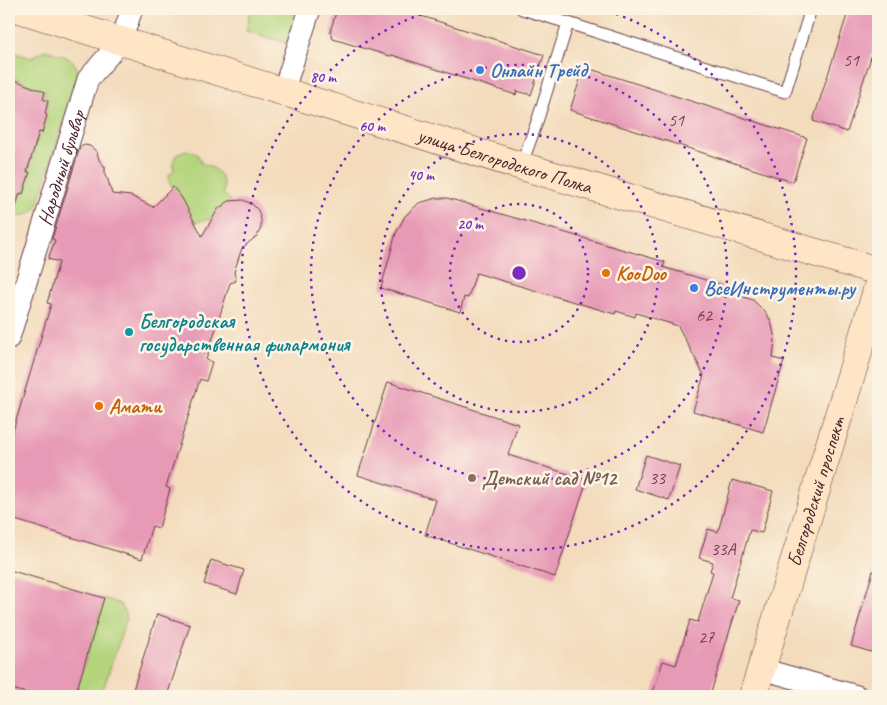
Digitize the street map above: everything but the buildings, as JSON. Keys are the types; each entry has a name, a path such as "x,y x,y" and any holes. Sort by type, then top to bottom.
{"main road":[{"name":"улица Белгородского Полка","path":"19,9 521,166 878,271"},
{"name":"Белгородский проспект","path":"754,696 878,287"}],"street":[{"name":"Народный бульвар","path":"9,338 88,79 120,42 132,9"},
{"path":"283,92 310,9"},
{"path":"762,669 857,696"}],"lane":[{"path":"522,9 785,92 811,9"},
{"path":"521,166 568,23"}],"green space":[{"path":"248,9 298,9 287,43 246,31 249,18"},
{"path":"45,50 62,55 72,61 78,76 38,204 29,214 17,215 9,211 11,204 16,206 20,193 24,193 30,173 27,172 39,132 42,132 47,116 45,114 48,101 43,99 45,92 32,88 33,86 25,84 25,82 9,77 9,51 31,58"},
{"path":"187,150 197,154 202,164 217,171 222,179 223,195 231,201 215,218 192,223 180,196 169,182 169,175 174,170 173,163 175,157 180,152"},
{"path":"104,598 120,604 126,614 126,620 101,696 75,696"},
{"path":"9,688 36,696 9,696"}],"place":[{"name":"Онлайн Трейд","path":"480,70"},
{"name":"KooDoo","path":"606,273"},
{"name":"ВсеИнструменты.ру","path":"694,288"},
{"name":"Белгородская государственная филармония","path":"129,332"},
{"name":"Амати","path":"99,406"},
{"name":"Детский сад №12","path":"472,478"}]}
